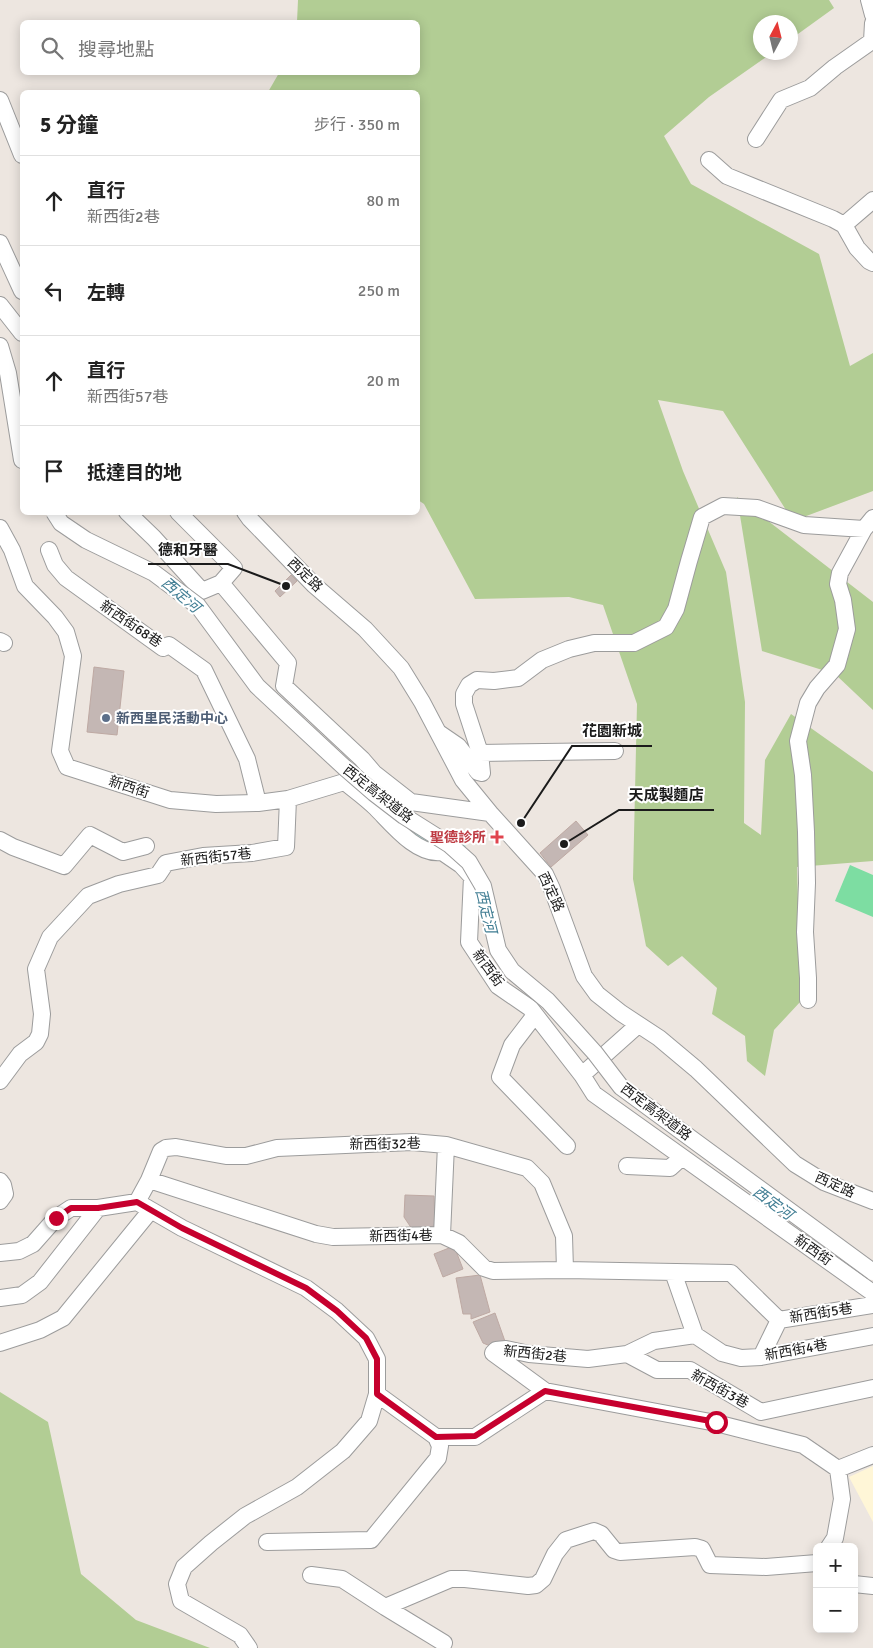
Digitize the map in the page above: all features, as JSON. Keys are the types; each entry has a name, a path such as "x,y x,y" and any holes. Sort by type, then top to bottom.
{"street":[{"path":"869,0 873,16"},
{"path":"756,139 781,100 810,88 835,67 872,41 873,23"},
{"path":"0,100 20,150"},
{"path":"709,160 727,176 844,225 857,248 869,261 873,262"},
{"path":"844,225 873,200"},
{"path":"0,243 20,287"},
{"path":"0,305 20,330"},
{"path":"0,346 10,373 20,446"},
{"path":"437,731 458,746 478,772 482,773 480,753 464,704 464,694 469,684 477,680 494,681 518,678 542,660 569,649 594,643 634,643 666,627 676,608 702,517 723,506 757,508 804,525 869,523"},
{"name":"西定高架道路","path":"56,515 61,523 86,540 154,573 198,606 257,686 374,793 404,816 450,845 469,862 483,886 498,950 512,971 548,1001 595,1053 621,1087 873,1272"},
{"path":"130,515 154,538 202,591 220,583 234,568 181,515"},
{"name":"西定路","path":"247,515 314,586 365,629 401,668 422,702 463,780 545,874 584,976 590,986 603,999 659,1038 696,1069 795,1164 824,1182 873,1201"},
{"path":"808,1000 805,932 807,883 806,832 803,775 798,741 808,703 817,688 838,665 847,629 843,600 838,584 840,573 869,523"},
{"name":"新西街","path":"0,528 12,550 25,586 66,632 73,656 60,751 67,767 170,800 216,804 258,803 288,799 346,782 375,806 402,836 433,854 442,852 460,865 472,877 469,942 498,986 530,1008 582,1075 594,1094 873,1293"},
{"name":"新西街68巷","path":"49,550 55,565 66,578 163,648 169,645 204,670 247,760 258,803"},
{"path":"220,583 288,663 284,686 362,759 374,773 411,802 490,813"},
{"path":"480,753 615,751"},
{"path":"346,782 374,773"},
{"name":"新西街57巷","path":"0,1081 20,1054 36,1042 40,1034 42,1014 36,969 50,937 88,896 119,884 158,875 166,863 203,856 252,853 286,847 288,799"},
{"path":"0,840 13,847 64,866 90,835 123,852 146,846"},
{"path":"535,1015 512,1045 500,1077 567,1146"},
{"path":"582,1075 638,1025"},
{"name":"新西街32巷","path":"149,1180 161,1151 166,1148 176,1147 226,1156 246,1156 277,1148 412,1142 446,1145 527,1168 542,1183 564,1236 565,1270"},
{"path":"442,1235 446,1145"},
{"path":"627,1166 670,1168 682,1157"},
{"path":"0,1343 40,1330 63,1318 144,1206 149,1180"},
{"name":"新西街4巷","path":"149,1180 333,1237 442,1235 459,1244 484,1268 493,1271 565,1270 732,1273 779,1320"},
{"path":"0,1181 5,1194 0,1201"},
{"path":"0,1253 19,1251 33,1244 56,1218 71,1208 144,1206 182,1228 306,1288 337,1311 366,1338 377,1359 377,1394 369,1421 343,1451 297,1487 245,1516 211,1543 184,1566 177,1584 181,1601 240,1635 249,1648"},
{"path":"0,1298 22,1295 40,1282 98,1208"},
{"path":"627,1354 654,1341 695,1334 673,1272"},
{"name":"新西街5巷","path":"761,1357 779,1320 873,1305"},
{"name":"新西街4巷","path":"695,1334 722,1353 741,1358 761,1357 873,1336"},
{"name":"新西街2巷","path":"627,1354 588,1359 529,1354 506,1349 496,1350 493,1353 545,1391 716,1422 803,1445 838,1469"},
{"name":"新西街3巷","path":"627,1354 657,1370 690,1370 761,1412 873,1388"},
{"path":"436,1437 475,1436 545,1391"},
{"path":"267,1542 371,1540 438,1458 440,1446 436,1437 377,1394"},
{"path":"832,1543 835,1538 842,1499 838,1469 873,1455"},
{"path":"385,1607 451,1579 528,1586 536,1585 543,1579 555,1554 566,1540 594,1531 601,1534 614,1550 620,1552 694,1547 702,1549 710,1565 766,1566 813,1562"},
{"path":"312,1575 342,1579 444,1643"},
{"path":"858,1584 873,1586"}],"shaded area":[{"path":"873,1466 873,1522 849,1477"}],"green space":[{"path":"298,0 829,0 834,8 798,34 798,15 753,15 753,60 762,60 709,97 664,136 691,184 819,254 850,366 873,353 873,491 793,521 723,411 658,400 683,471 726,572 745,702 744,823 761,835 765,760 791,714 873,772 873,861 797,867 801,1001 774,1030 765,1076 747,1061 745,1036 712,1014 717,988 682,956 668,966 646,946 633,879 637,704 603,605 569,597 475,599 424,504 420,501 420,90 269,90 278,75 420,75 420,20 297,20"},
{"path":"737,497 873,602 873,710 835,674 762,651"},
{"path":"850,865 873,875 873,917 835,901"},
{"path":"0,1392 48,1422 81,1574 136,1620 210,1648 0,1648"}],"building":[{"path":"291,575 297,581 280,597 275,591"},
{"path":"94,667 124,671 117,735 87,732"},
{"path":"576,821 588,835 551,867 540,853"},
{"path":"405,1195 434,1196 435,1226 412,1229 404,1217"},
{"path":"454,1246 463,1269 443,1277 434,1254"},
{"path":"480,1275 490,1312 471,1319 471,1314 463,1314 456,1278"},
{"path":"495,1313 507,1347 495,1348 483,1343 473,1322"}],"waterway":[{"name":"西定河","path":"387,811 406,830 453,850"}],"place":[{"name":"德和牙醫","path":"286,586"},
{"name":"新西里民活動中心","path":"106,718"},
{"name":"花園新城","path":"521,823"},
{"name":"聖德診所","path":"497,837"},
{"name":"天成製麵店","path":"564,844"}],"route":[{"path":"56,1218 71,1208 98,1208 137,1202 182,1228 306,1288 337,1311 366,1338 377,1359 377,1394 436,1437 475,1436 545,1391 716,1422"}]}
